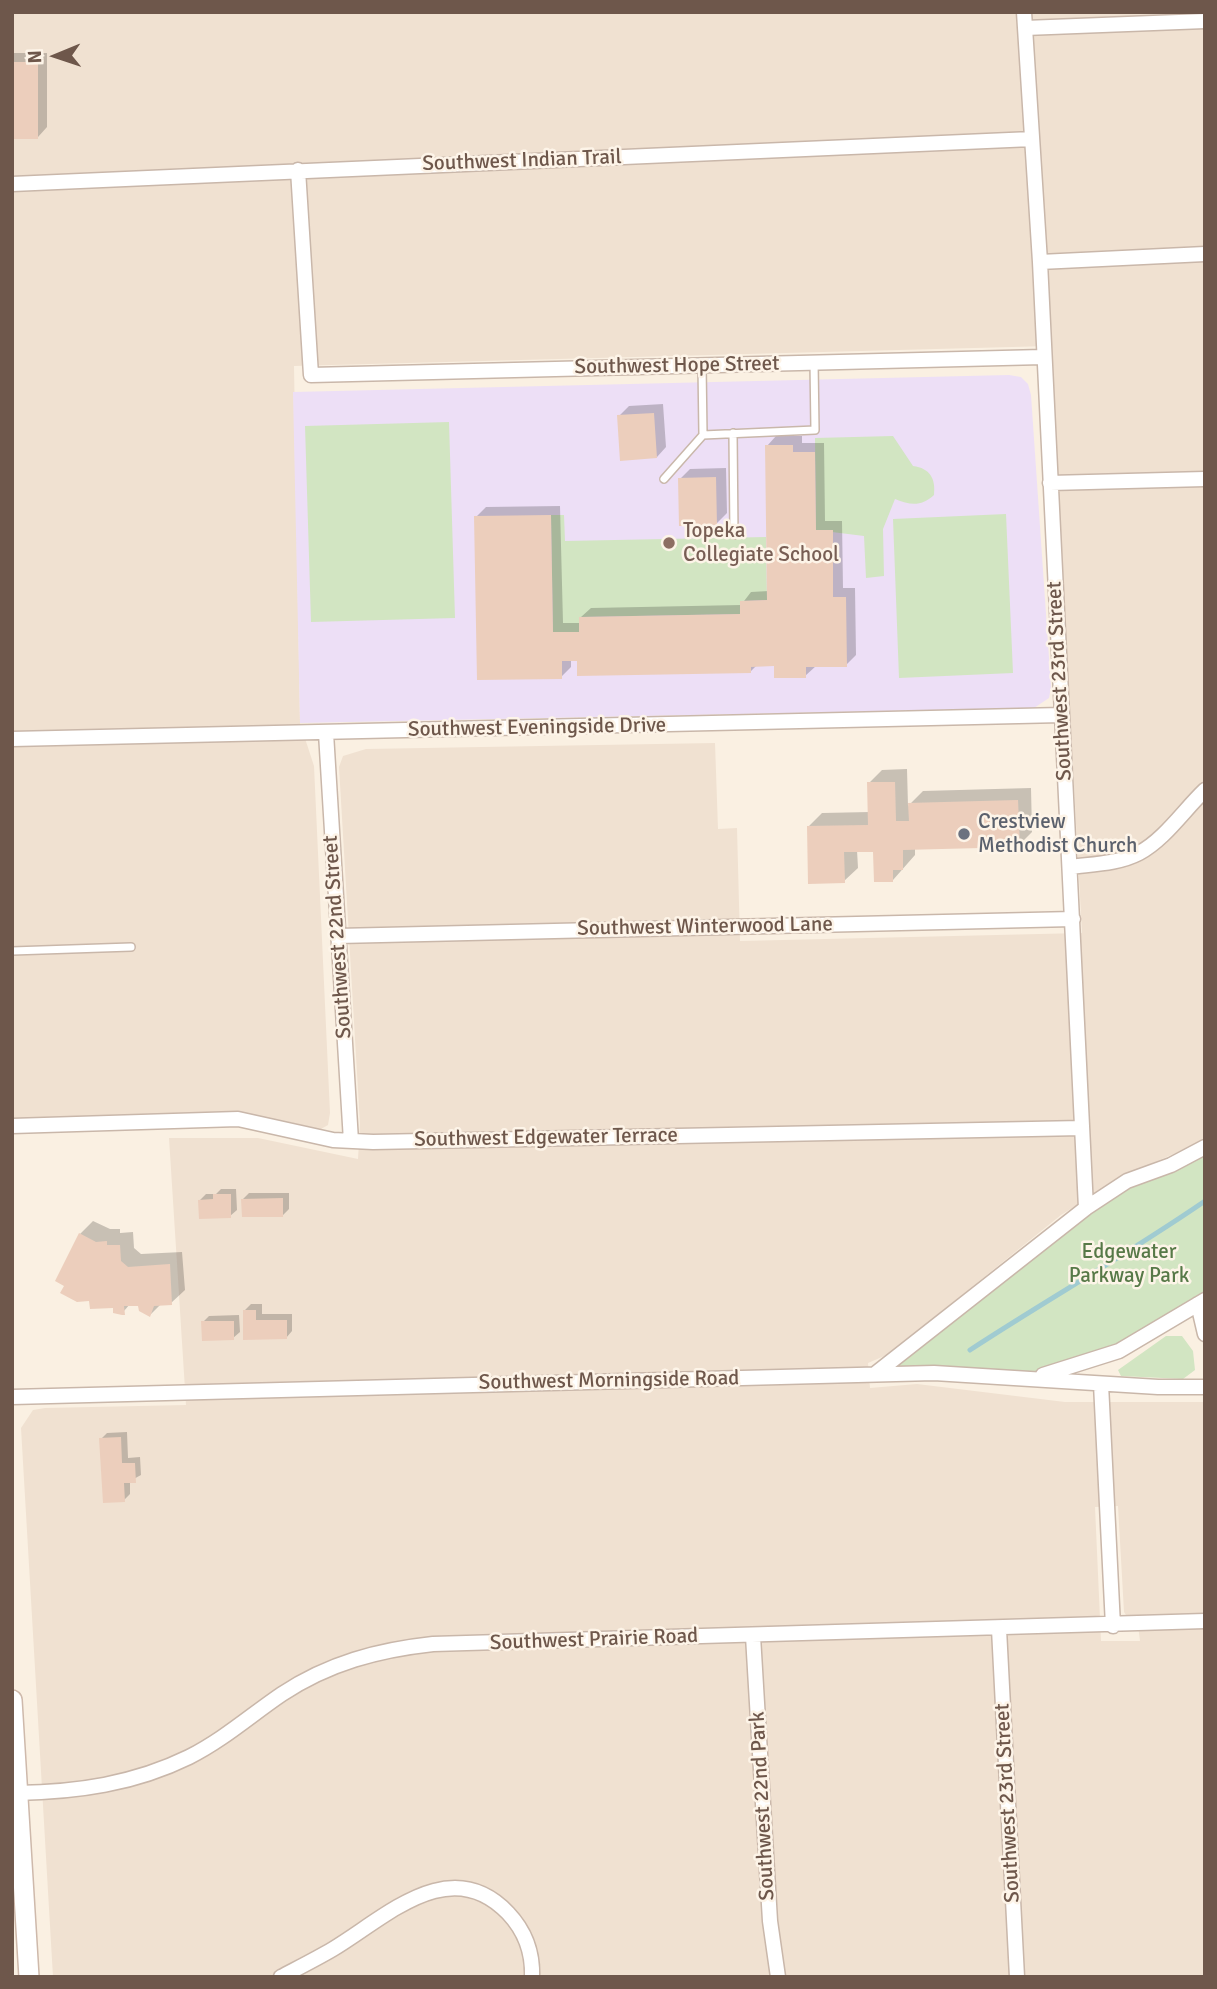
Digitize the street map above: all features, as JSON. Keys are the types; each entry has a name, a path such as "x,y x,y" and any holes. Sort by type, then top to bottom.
{"main road":[{"path":"12,1700 16,1807 29,1977"}],"street":[{"name":"Southwest 23rd Street","path":"1024,12 1040,262 1086,1208"},
{"path":"1025,28 1205,21"},
{"name":"Southwest Indian Trail","path":"12,184 1032,139"},
{"name":"Southwest Hope Street","path":"298,170 311,375 1043,357"},
{"path":"1040,262 1205,254"},
{"path":"1050,483 1205,479"},
{"name":"Southwest Eveningside Drive","path":"12,739 1062,715"},
{"name":"Southwest 22nd Street","path":"326,733 351,1141"},
{"path":"1070,867 1121,860 1139,853 1151,845 1205,790"},
{"name":"Southwest Winterwood Lane","path":"338,936 1073,919"},
{"name":"Southwest Edgewater Terrace","path":"12,1126 238,1119 351,1141 1082,1128"},
{"path":"875,1374 1086,1208 1128,1181 1171,1165 1205,1147"},
{"path":"1040,1379 1045,1374 1119,1351 1201,1302 1205,1334"},
{"name":"Southwest Morningside Road","path":"12,1397 934,1373 1101,1384 1205,1387"},
{"path":"1101,1384 1113,1626"},
{"name":"Southwest Prairie Road","path":"16,1807 161,1769 226,1735 311,1677 366,1655 396,1648 433,1644 1205,1622"},
{"name":"Southwest 23rd Street","path":"999,1629 1017,1977"},
{"name":"Southwest 22nd Park","path":"753,1636 770,1921 778,1977"},
{"path":"281,1977 332,1950 414,1896 447,1888 465,1890 489,1899 515,1921 531,1956 532,1977"}],"lane":[{"path":"664,479 704,435 815,430 814,362"},
{"path":"702,365 704,435"},
{"path":"733,433 734,535"},
{"path":"12,951 131,947"}],"shaded area":[{"path":"12,12 1205,12 1205,1137 1194,1145 1123,1176 1061,1215 889,1354 868,1363 870,1388 917,1384 1065,1402 1205,1402 1205,1977 53,1977 21,1428 33,1410 45,1408 186,1405 169,1138 258,1138 358,1159 360,1124 339,767 343,756 366,749 715,743 718,829 737,828 740,941 1082,933 1050,346 294,366 300,723 314,766 330,1113 328,1125 321,1129 237,1111 25,1122 12,1117","holes":["1118,1506 1124,1612 1128,1618 1137,1617 1140,1641 1101,1641 1095,1507"]},
{"name":"Topeka Collegiate School","path":"1009,375 1021,377 1028,384 1031,395 1051,687 1049,698 1034,708 300,723 293,392"}],"green space":[{"path":"449,422 455,618 311,622 305,426"},
{"path":"893,436 913,466 924,469 931,475 934,495 925,502 915,504 895,499 883,529 884,576 866,578 864,536 816,530 815,438"},
{"path":"1006,514 1013,673 899,678 893,519"},
{"path":"551,515 564,515 565,541 766,537 767,600 740,601 740,614 580,617 579,632 553,632"},
{"name":"Edgewater Parkway Park","path":"1205,1147 1205,1300 1137,1342 1045,1374 875,1374 1086,1208"},
{"path":"1166,1336 1182,1336 1193,1351 1195,1370 1183,1379 1121,1376 1118,1370"}],"building":[{"path":"12,62 38,62 38,139 12,139"},
{"path":"654,413 657,458 620,461 617,415"},
{"name":"Topeka Collegiate School","path":"765,445 793,445 793,452 815,452 816,530 833,530 833,597 846,597 847,667 806,667 806,678 774,678 774,666 751,667 751,673 577,676 577,661 562,661 562,679 477,680 474,516 551,515 553,632 579,632 579,617 740,614 740,601 767,600"},
{"path":"716,477 717,525 679,526 678,478"},
{"path":"867,782 895,782 896,821 909,821 908,803 1018,800 1020,847 903,850 903,870 893,870 893,882 874,882 873,852 844,852 845,883 808,884 807,826 868,825"},
{"path":"213,1194 231,1194 231,1218 199,1219 198,1200 213,1199"},
{"path":"283,1198 283,1217 242,1217 241,1199"},
{"path":"79,1233 96,1242 107,1241 107,1245 120,1245 121,1261 128,1267 170,1264 172,1305 154,1306 150,1317 139,1311 138,1306 124,1306 125,1315 122,1315 113,1313 113,1308 90,1309 89,1301 77,1302 60,1293 64,1286 55,1281"},
{"path":"243,1310 256,1310 256,1320 287,1320 287,1339 243,1340"},
{"path":"201,1321 234,1321 234,1340 202,1341"},
{"path":"121,1437 122,1463 135,1463 136,1483 124,1483 125,1502 103,1503 99,1438"}],"waterway":[{"path":"970,1350 1205,1201"}],"place":[{"name":"Topeka Collegiate School","path":"669,543"},
{"name":"Crestview Methodist Church","path":"964,834"}]}
